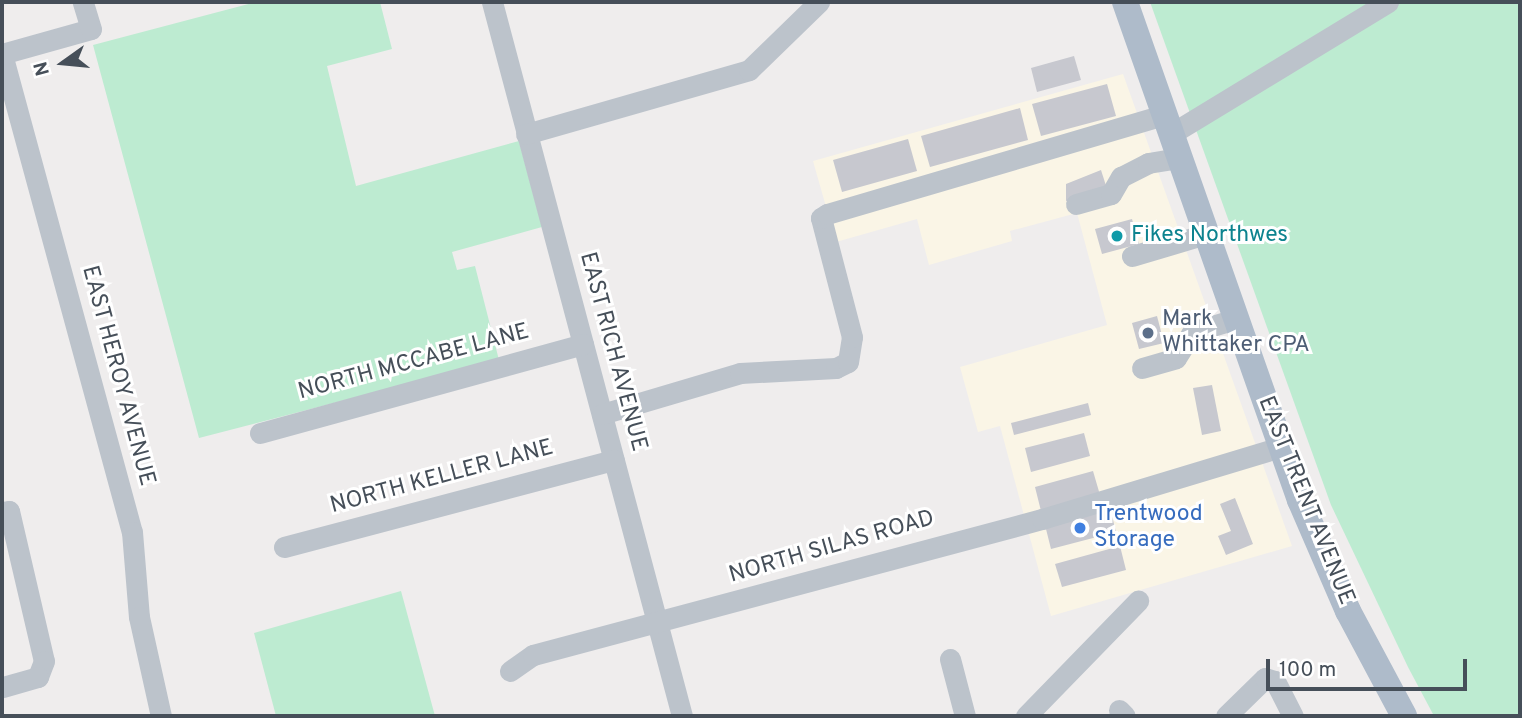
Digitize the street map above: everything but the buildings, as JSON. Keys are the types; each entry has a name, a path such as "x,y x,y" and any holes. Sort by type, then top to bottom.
{"main road":[{"name":"EAST TRENT AVENUE","path":"1125,2 1281,447 1348,611 1404,716"}],"street":[{"path":"2,54 91,29 83,2"},
{"name":"EAST RICH AVENUE","path":"492,2 682,716"},
{"path":"526,134 736,75 761,61 819,2"},
{"path":"1076,204 1111,194 1121,177 1149,163 1172,136 1388,2"},
{"name":"EAST HEROY AVENUE","path":"2,54 132,532 140,628 160,716"},
{"path":"602,414 740,373 836,368 848,362 852,337 821,218 1172,136"},
{"path":"1132,256 1206,234"},
{"path":"1142,368 1176,358 1192,332 1236,319"},
{"name":"NORTH MCCABE LANE","path":"260,433 583,344"},
{"name":"NORTH SILAS ROAD","path":"510,671 533,655 657,625 1281,447"},
{"name":"NORTH KELLER LANE","path":"284,547 614,460"},
{"path":"2,512 9,510 44,661 38,677 2,687"},
{"path":"1026,716 1138,601"},
{"path":"950,659 965,716"},
{"path":"1226,716 1265,678 1275,681 1293,716"}],"shaded area":[{"path":"1123,74 1292,546 1051,616 1000,426 978,432 960,367 1107,325 1077,213 1010,231 1012,241 929,265 917,219 836,242 813,161"}],"green space":[{"path":"256,2 380,2 392,49 327,66 356,186 519,141 542,227 452,252 457,270 475,266 499,360 199,438 93,45"},
{"path":"1150,2 1520,2 1520,716 1434,716 1408,667 1331,505"},
{"path":"401,591 435,716 276,716 254,633"}],"place":[{"name":"Fikes Northwes","path":"1117,236"},
{"name":"Mark Whittaker CPA","path":"1148,333"},
{"name":"Trentwood Storage","path":"1080,528"}]}
